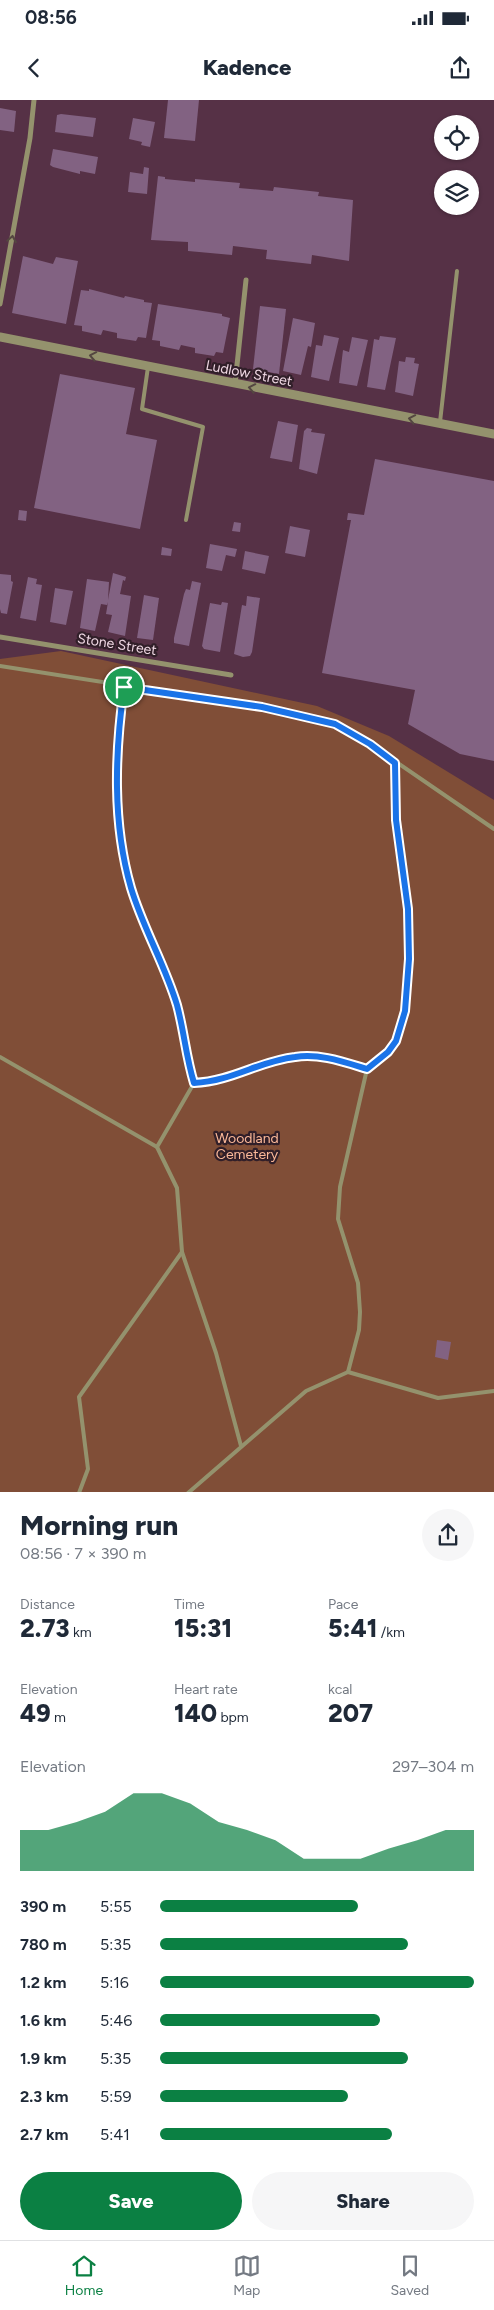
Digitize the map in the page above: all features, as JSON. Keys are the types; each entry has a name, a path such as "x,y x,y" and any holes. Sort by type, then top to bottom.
{"street":[{"path":"0,304 30,138 34,100"},
{"path":"235,385 246,280"},
{"name":"Ludlow Street","path":"0,337 235,385 494,434"},
{"name":"Stone Street","path":"0,636 231,675"}],"lane":[{"path":"440,424 457,271"},
{"path":"148,367 142,409 203,427 186,520"},
{"path":"0,666 124,687 262,707 335,724 370,744 395,763 494,829"},
{"path":"124,687 116,786 122,846 131,888 176,1003 185,1053 194,1083 157,1147"},
{"path":"348,1372 359,1330 360,1312 358,1283 338,1219 340,1187 367,1069 388,1052 396,1041 405,1011 409,959 408,909 396,820 395,763"},
{"path":"194,1083 212,1082 237,1076 273,1062 296,1056 328,1058 367,1069"},
{"path":"0,1057 157,1147 177,1188 182,1252 216,1353 241,1446"},
{"path":"79,1492 88,1469 79,1397 182,1252"},
{"path":"188,1492 306,1391 348,1372 438,1398 494,1391"}],"green space":[{"name":"Woodland Cemetery","path":"61,651 317,706 389,736 494,800 494,1492 0,1492 0,659"}],"building":[{"path":"168,100 199,100 195,141 164,138"},
{"path":"0,108 16,111 14,132 0,130"},
{"path":"57,115 96,118 93,137 55,132"},
{"path":"133,118 155,122 150,147 141,145 142,142 129,139"},
{"path":"53,149 98,157 95,174 80,171 80,174 53,167 50,165"},
{"path":"144,167 149,168 147,194 128,192 130,172 143,174"},
{"path":"158,176 165,177 165,179 195,182 195,179 240,183 239,188 273,191 274,187 319,192 318,196 353,200 349,261 312,255 311,264 266,259 267,250 233,246 232,255 188,251 188,242 151,240"},
{"path":"23,256 53,264 56,257 78,261 66,324 12,313"},
{"path":"89,289 152,303 146,338 138,337 136,341 117,338 117,333 103,330 101,335 82,331 82,326 74,325 81,290 89,291"},
{"path":"158,304 222,314 222,316 230,318 223,353 216,352 214,356 195,353 195,348 181,345 179,350 160,346 160,341 152,340"},
{"path":"260,306 286,309 279,374 253,369"},
{"path":"293,318 315,323 311,347 308,346 301,375 283,371"},
{"path":"324,335 339,338 329,381 311,377 316,345 322,346"},
{"path":"380,336 396,338 385,390 367,387 374,339 379,340"},
{"path":"352,337 368,340 357,386 339,383 343,350 349,352"},
{"path":"406,357 415,358 414,363 419,364 413,396 395,392 399,361 405,362"},
{"path":"60,374 135,388 126,434 157,440 140,529 34,508"},
{"path":"278,421 298,425 292,462 270,458"},
{"path":"307,428 312,429 311,432 325,434 317,474 299,469 304,431"},
{"path":"375,459 494,481 494,761 460,754 408,724 415,690 322,673 351,520 347,520 348,513 364,515"},
{"path":"19,510 27,511 26,521 18,520"},
{"path":"234,522 241,523 240,532 232,531"},
{"path":"290,526 310,530 305,557 285,553"},
{"path":"210,544 237,549 235,557 226,555 222,571 206,568"},
{"path":"162,547 172,549 171,556 161,555"},
{"path":"245,551 269,556 265,574 242,569"},
{"path":"113,573 126,577 125,581 123,580 120,594 131,596 125,636 108,632 112,615 106,614 108,602 107,605 101,604 95,631 80,628 87,579 109,582 108,600"},
{"path":"0,574 11,575 11,581 13,582 7,614 1,613 0,609"},
{"path":"28,577 37,579 36,584 42,585 36,621 20,618"},
{"path":"192,581 201,583 189,646 174,643 174,638 184,594 186,589 190,590"},
{"path":"55,588 73,591 66,625 50,622"},
{"path":"144,595 159,598 153,640 137,638"},
{"path":"247,596 260,598 252,652 250,656 243,657 234,654 242,605 246,606"},
{"path":"222,602 228,603 220,652 204,649 202,646 210,603 221,605"},
{"path":"437,1340 451,1342 448,1360 435,1357"}],"route":[{"path":"124,687 262,707 335,724 370,744 395,763 396,820 408,909 409,959 405,1011 396,1041 388,1052 367,1069 328,1058 296,1056 273,1062 237,1076 212,1082 194,1083 185,1053 176,1003 131,888 122,846 116,786 124,687"}]}
